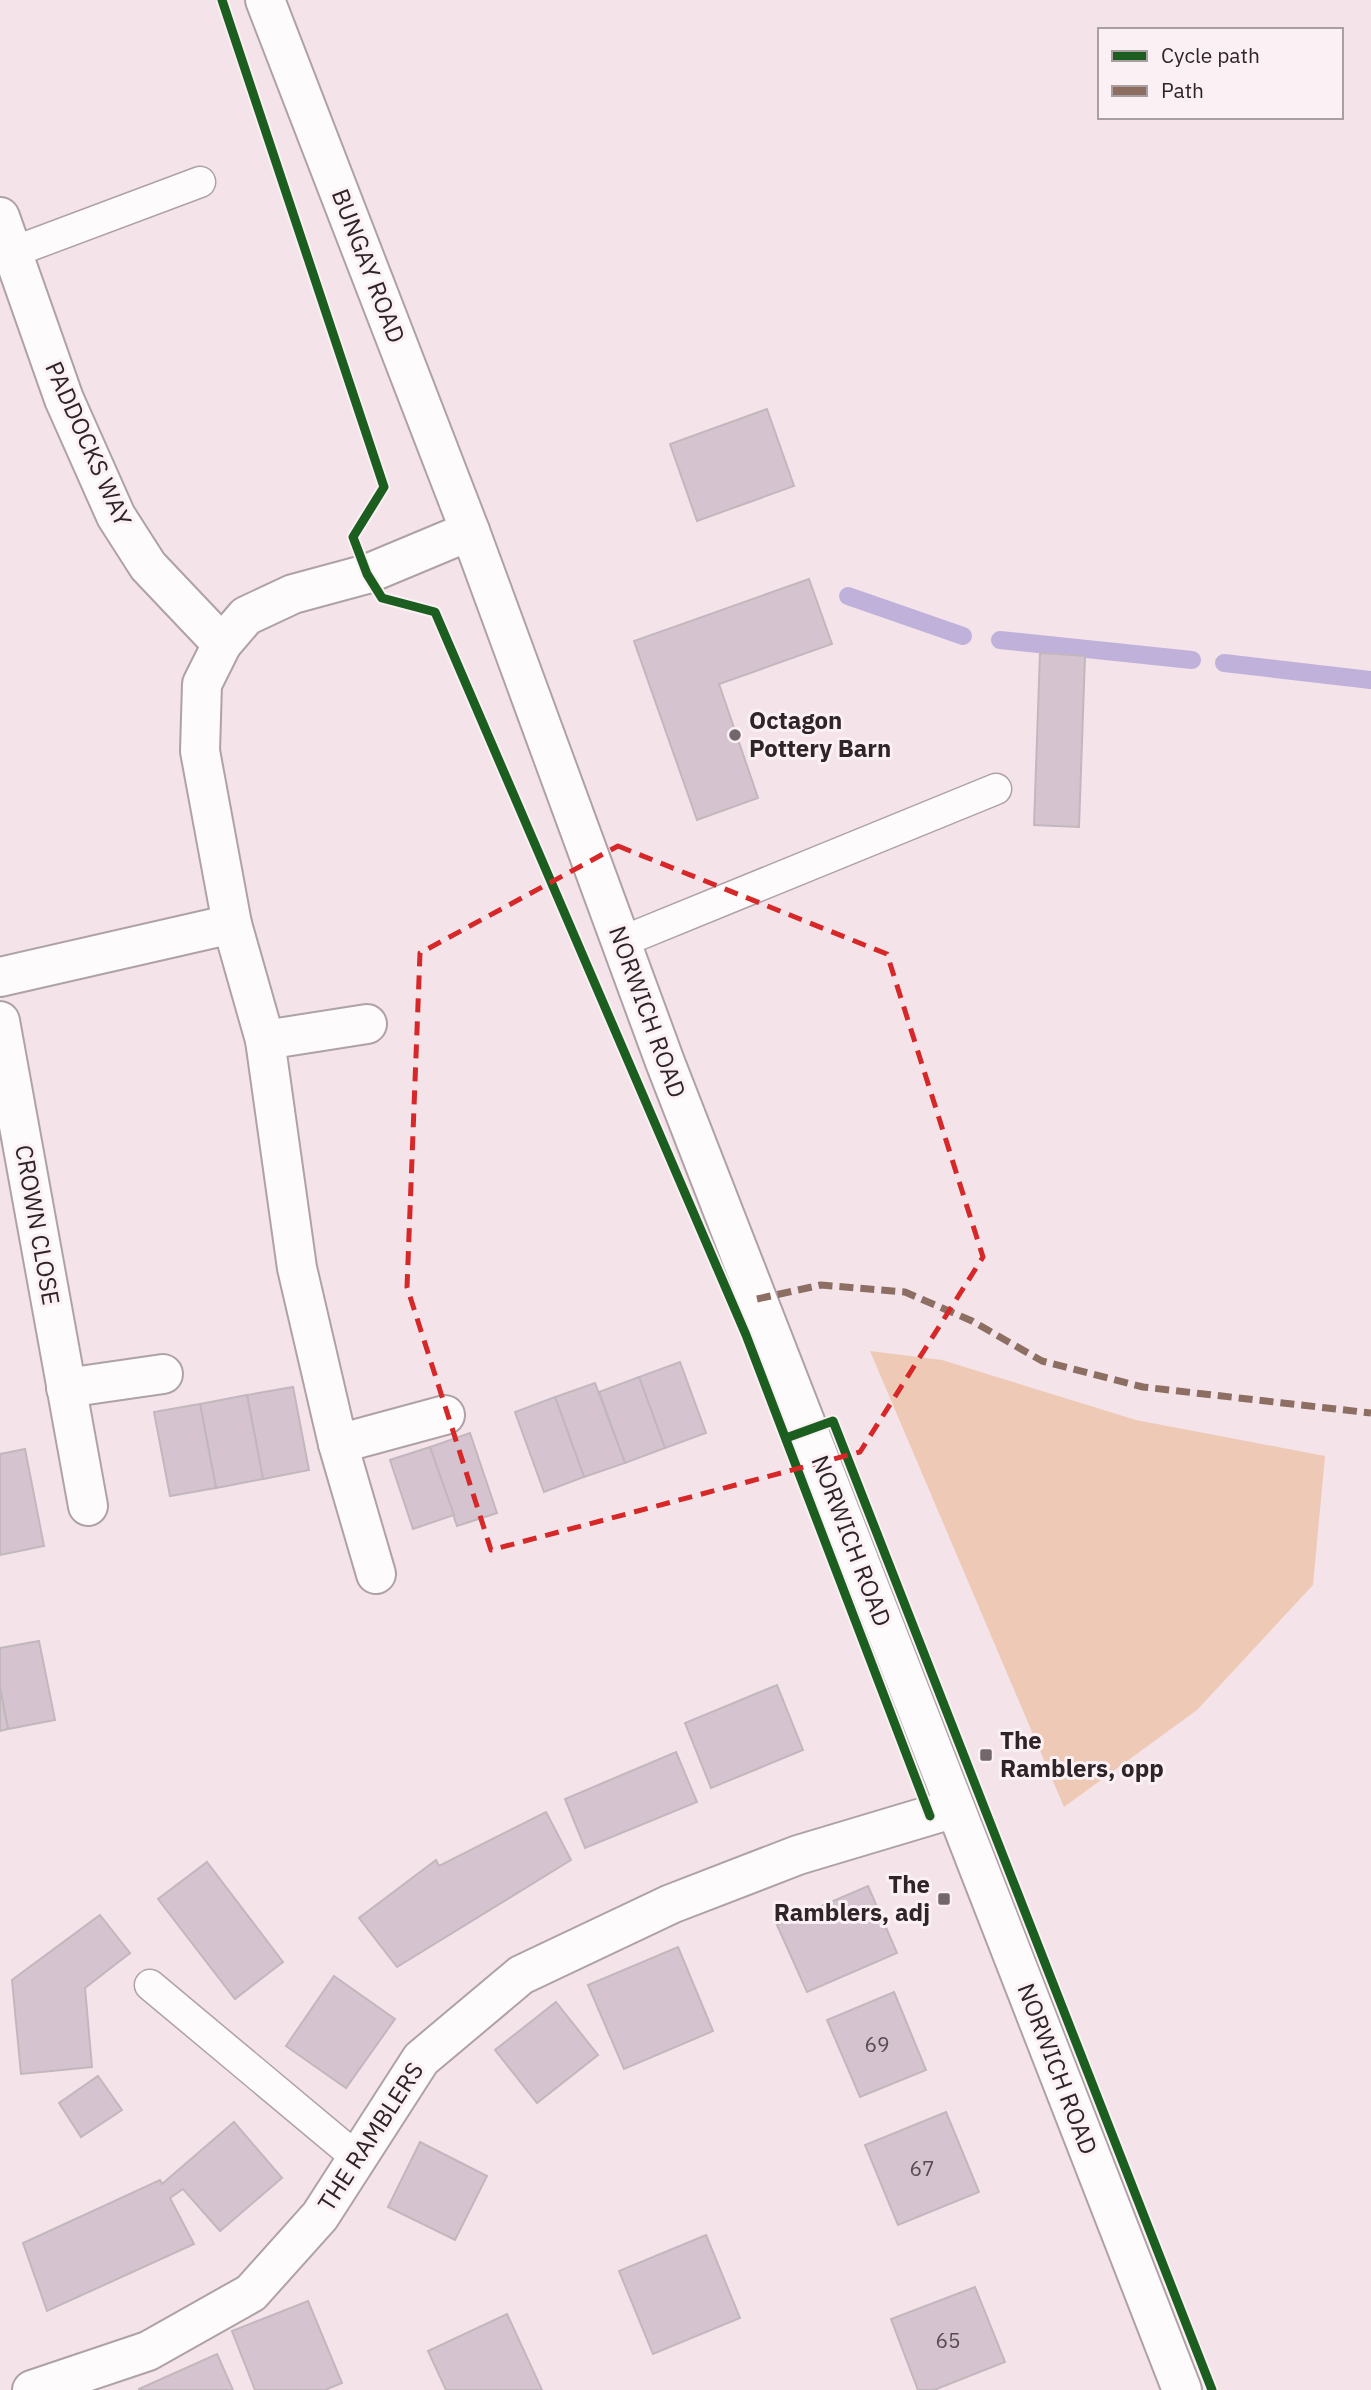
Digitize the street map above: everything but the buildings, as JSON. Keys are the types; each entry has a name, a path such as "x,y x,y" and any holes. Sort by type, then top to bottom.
{"street":[{"name":"BUNGAY ROAD","path":"265,0 470,531"},
{"name":"PADDOCKS WAY","path":"0,216 64,399 116,516 148,566 222,644"},
{"path":"376,1574 338,1444 297,1268 265,1040 232,924 200,751 202,684 222,644 246,616 293,594 367,574 470,531"},
{"name":"NORWICH ROAD","path":"470,531 665,1062 1182,2390"},
{"path":"0,977 232,924"},
{"name":"CROWN CLOSE","path":"0,1021 88,1506"},
{"path":"265,1040 368,1024"},
{"path":"66,1388 163,1374"},
{"path":"338,1444 445,1415"},
{"name":"THE RAMBLERS","path":"32,2390 148,2351 250,2293 320,2216 421,2059 521,1975 671,1904 798,1855 955,1808"}],"lane":[{"path":"13,251 200,182"},
{"path":"621,942 996,789"},
{"path":"150,1985 357,2158"}],"highlighted area":[{"path":"618,846 887,954 983,1257 860,1452 491,1550 407,1287 420,953"}],"shaded area":[{"path":"870,1351 942,1360 1136,1420 1325,1456 1313,1585 1197,1710 1064,1807"}],"waterway":[{"path":"848,596 963,636"},
{"path":"1000,640 1192,660"},
{"path":"1224,663 1371,680"}],"marked path":[{"path":"757,1299 821,1285 905,1292 972,1321 1042,1361 1143,1387 1371,1413"}],"cycle path":[{"path":"222,0 384,487 353,537 367,574 382,598 435,612 746,1335 930,1816"},
{"path":"786,1438 833,1421 1212,2390"}],"place":[{"name":"Octagon Pottery Barn","path":"735,735"},
{"name":"The Ramblers, opp","path":"986,1755"},
{"name":"The Ramblers, adj","path":"944,1899"}]}
